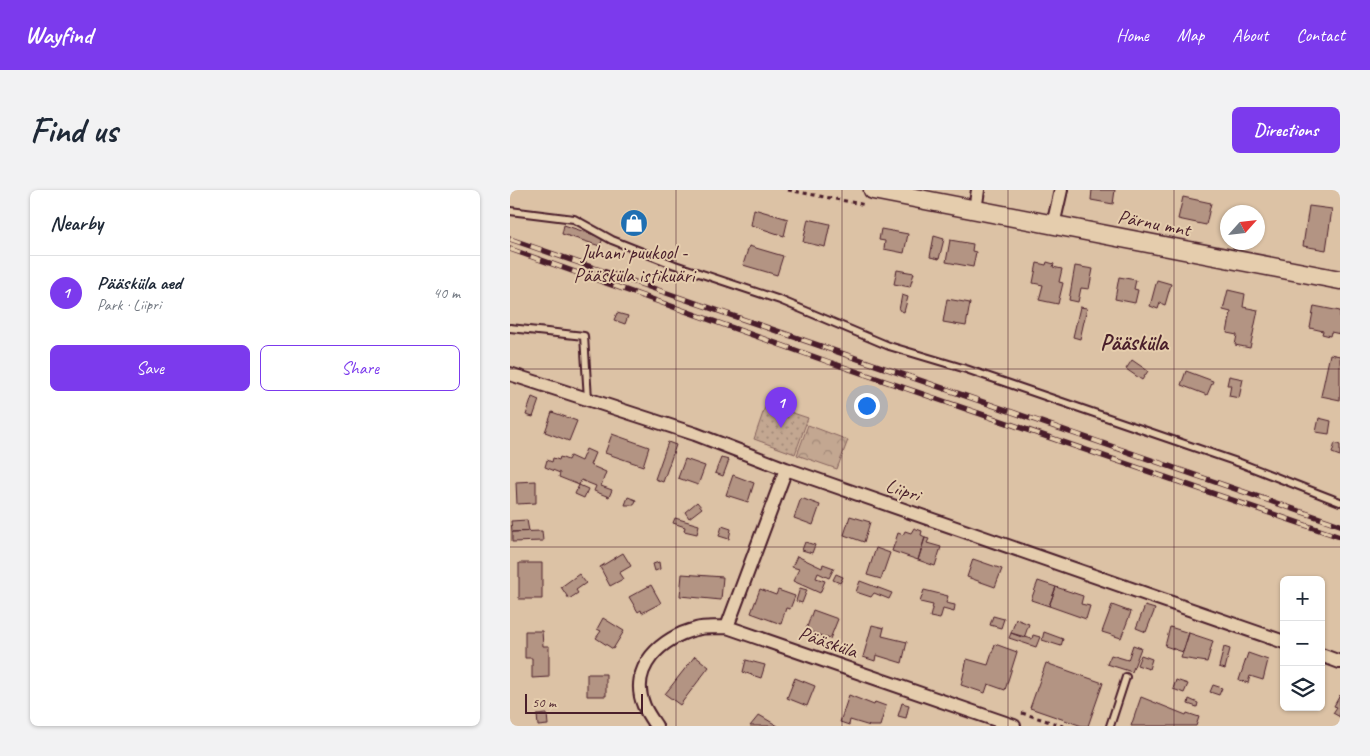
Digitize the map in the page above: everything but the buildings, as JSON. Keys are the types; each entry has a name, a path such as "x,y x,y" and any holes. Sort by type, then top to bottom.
{"main road":[{"name":"Pärnu mnt","path":"873,190 918,194 974,210 1340,280"}],"street":[{"path":"974,210 978,190"},
{"path":"1053,225 1061,190"},
{"name":"Liipri","path":"510,374 695,434 786,468 1280,641"},
{"path":"727,627 786,468"},
{"name":"Pääsküla","path":"656,726 644,706 640,689 642,670 652,653 668,639 697,628 727,627 1014,726"},
{"path":"1325,656 1340,662"}],"lane":[{"path":"510,212 574,219 612,240 675,265 780,300 889,346 976,372 1240,463 1340,502"},
{"path":"510,328 584,336 588,399"},
{"path":"1110,726 1126,677"}],"path":[{"path":"1022,712 1063,726"}],"green space":[{"path":"766,404 808,418 795,454 754,439"},
{"path":"808,425 848,440 837,469 797,455"}],"railway":[{"path":"510,239 1340,525"},
{"path":"510,249 829,362 1340,537"}],"place":[{"name":"Juhani puukool - Pääsküla istikuäri","path":"634,223"},
{"name":"Pääsküla aed","path":"781,428"}],"district":[{"name":"Pääsküla","path":"1134,343"}]}
